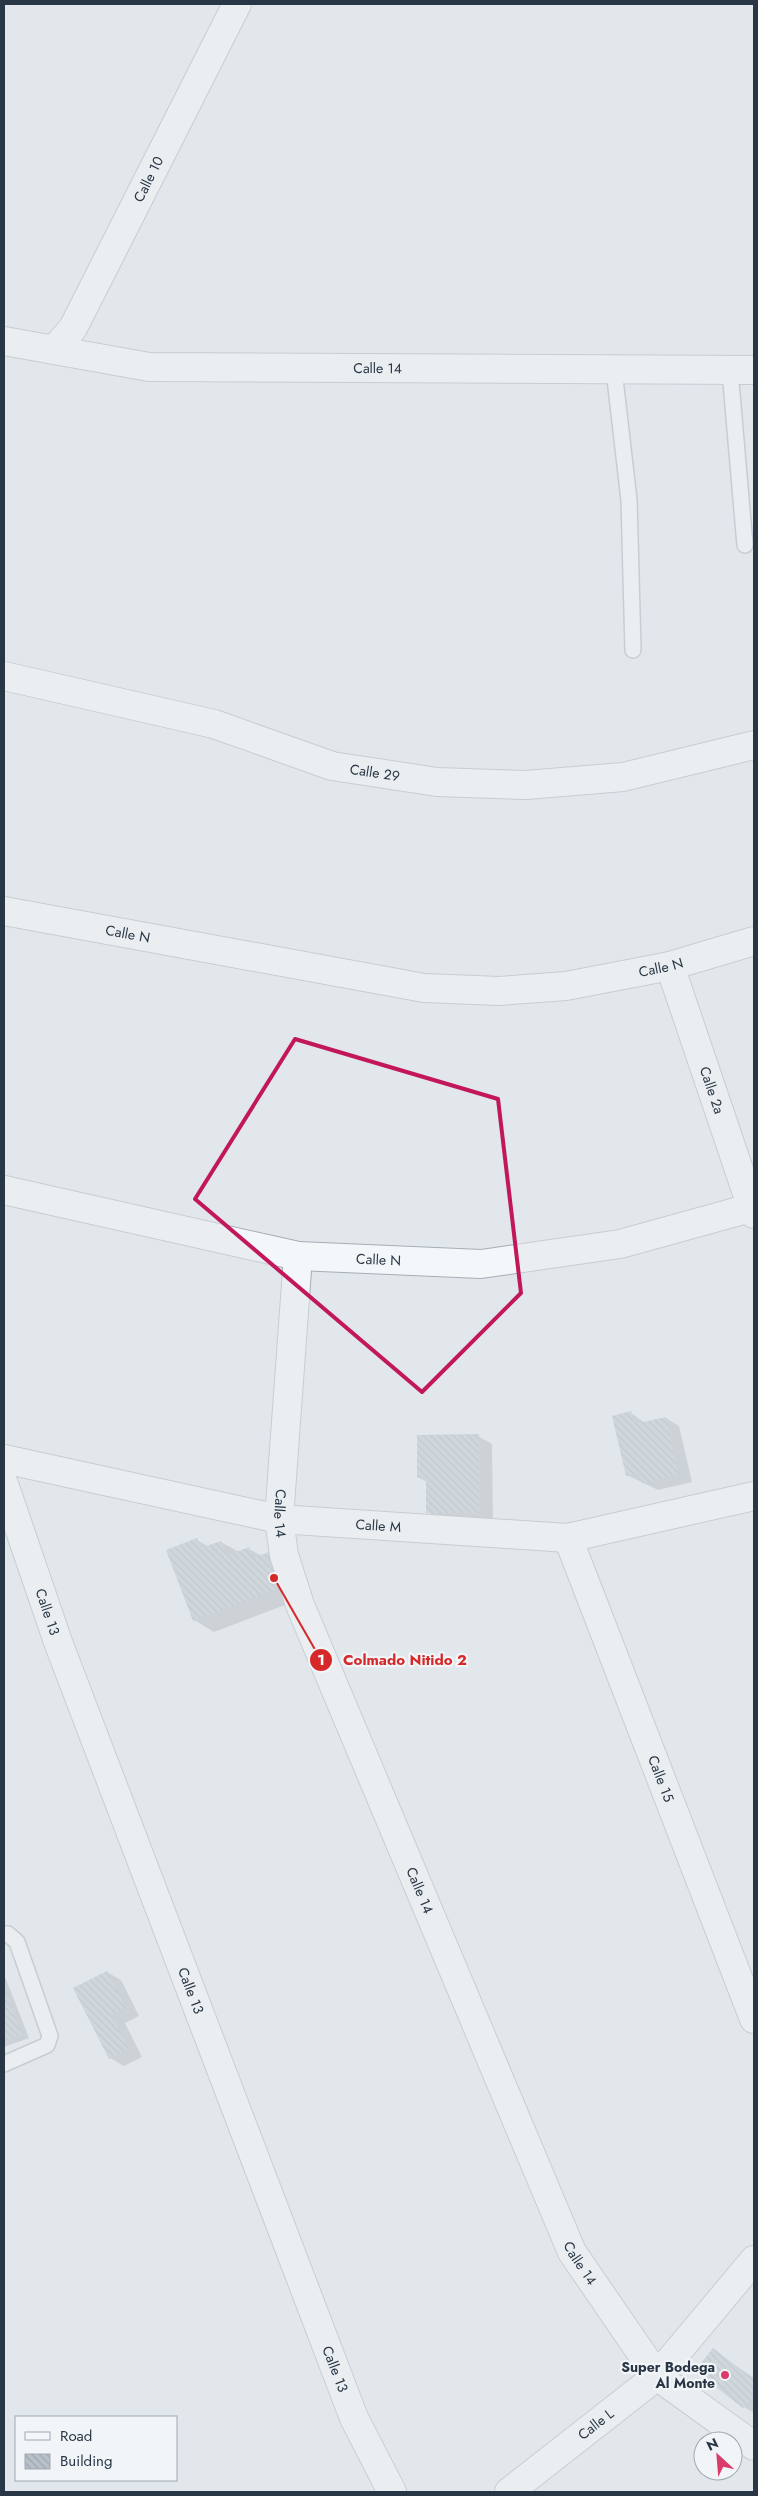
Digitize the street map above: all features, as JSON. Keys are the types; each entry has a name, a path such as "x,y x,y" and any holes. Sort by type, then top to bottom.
{"street":[{"name":"Calle 10","path":"54,350 73,328 237,4"},
{"name":"Calle 14","path":"4,341 150,367 742,371"},
{"name":"Calle 29","path":"4,676 214,724 332,766 437,782 526,785 623,778 754,745"},
{"name":"Calle N","path":"4,911 424,988 499,991 566,986 670,966 754,942"},
{"name":"Calle 2a","path":"670,966 754,1210"},
{"name":"Calle N","path":"4,1190 298,1256 481,1264 620,1244 754,1210"},
{"name":"Calle 14","path":"298,1256 279,1519 284,1555 300,1605 572,2252 657,2376 754,2446"},
{"name":"Calle M","path":"4,1459 279,1519 568,1538 754,1496"},
{"name":"Calle 13","path":"4,1484 58,1642 354,2418 392,2492"},
{"name":"Calle 15","path":"568,1538 754,2019"},
{"name":"Calle L","path":"509,2492 657,2376 754,2260"}],"lane":[{"path":"614,370 629,500 633,650"},
{"path":"742,371 745,545"},
{"path":"4,1934 8,1934 17,1942 50,2036 47,2045 4,2064"}],"highlighted area":[{"path":"295,1039 498,1099 521,1293 422,1392 195,1199"}],"building":[{"path":"631,1411 634,1424 666,1417 679,1475 642,1483 638,1473 626,1476 612,1416"},
{"path":"479,1434 479,1513 426,1513 426,1477 417,1478 417,1435"},
{"path":"197,1538 201,1548 221,1541 227,1556 249,1547 253,1558 277,1549 290,1584 193,1621 166,1550"},
{"path":"107,1971 126,2008 112,2015 129,2049 109,2059 73,1988"},
{"path":"4,1984 22,2035 4,2041"},
{"name":"Super Bodega Al Monte","path":"713,2348 754,2380 754,2399 743,2408 695,2371"}],"place":[{"name":"Colmado Nitido 2","path":"274,1578"},
{"name":"Super Bodega Al Monte","path":"725,2375"}]}
